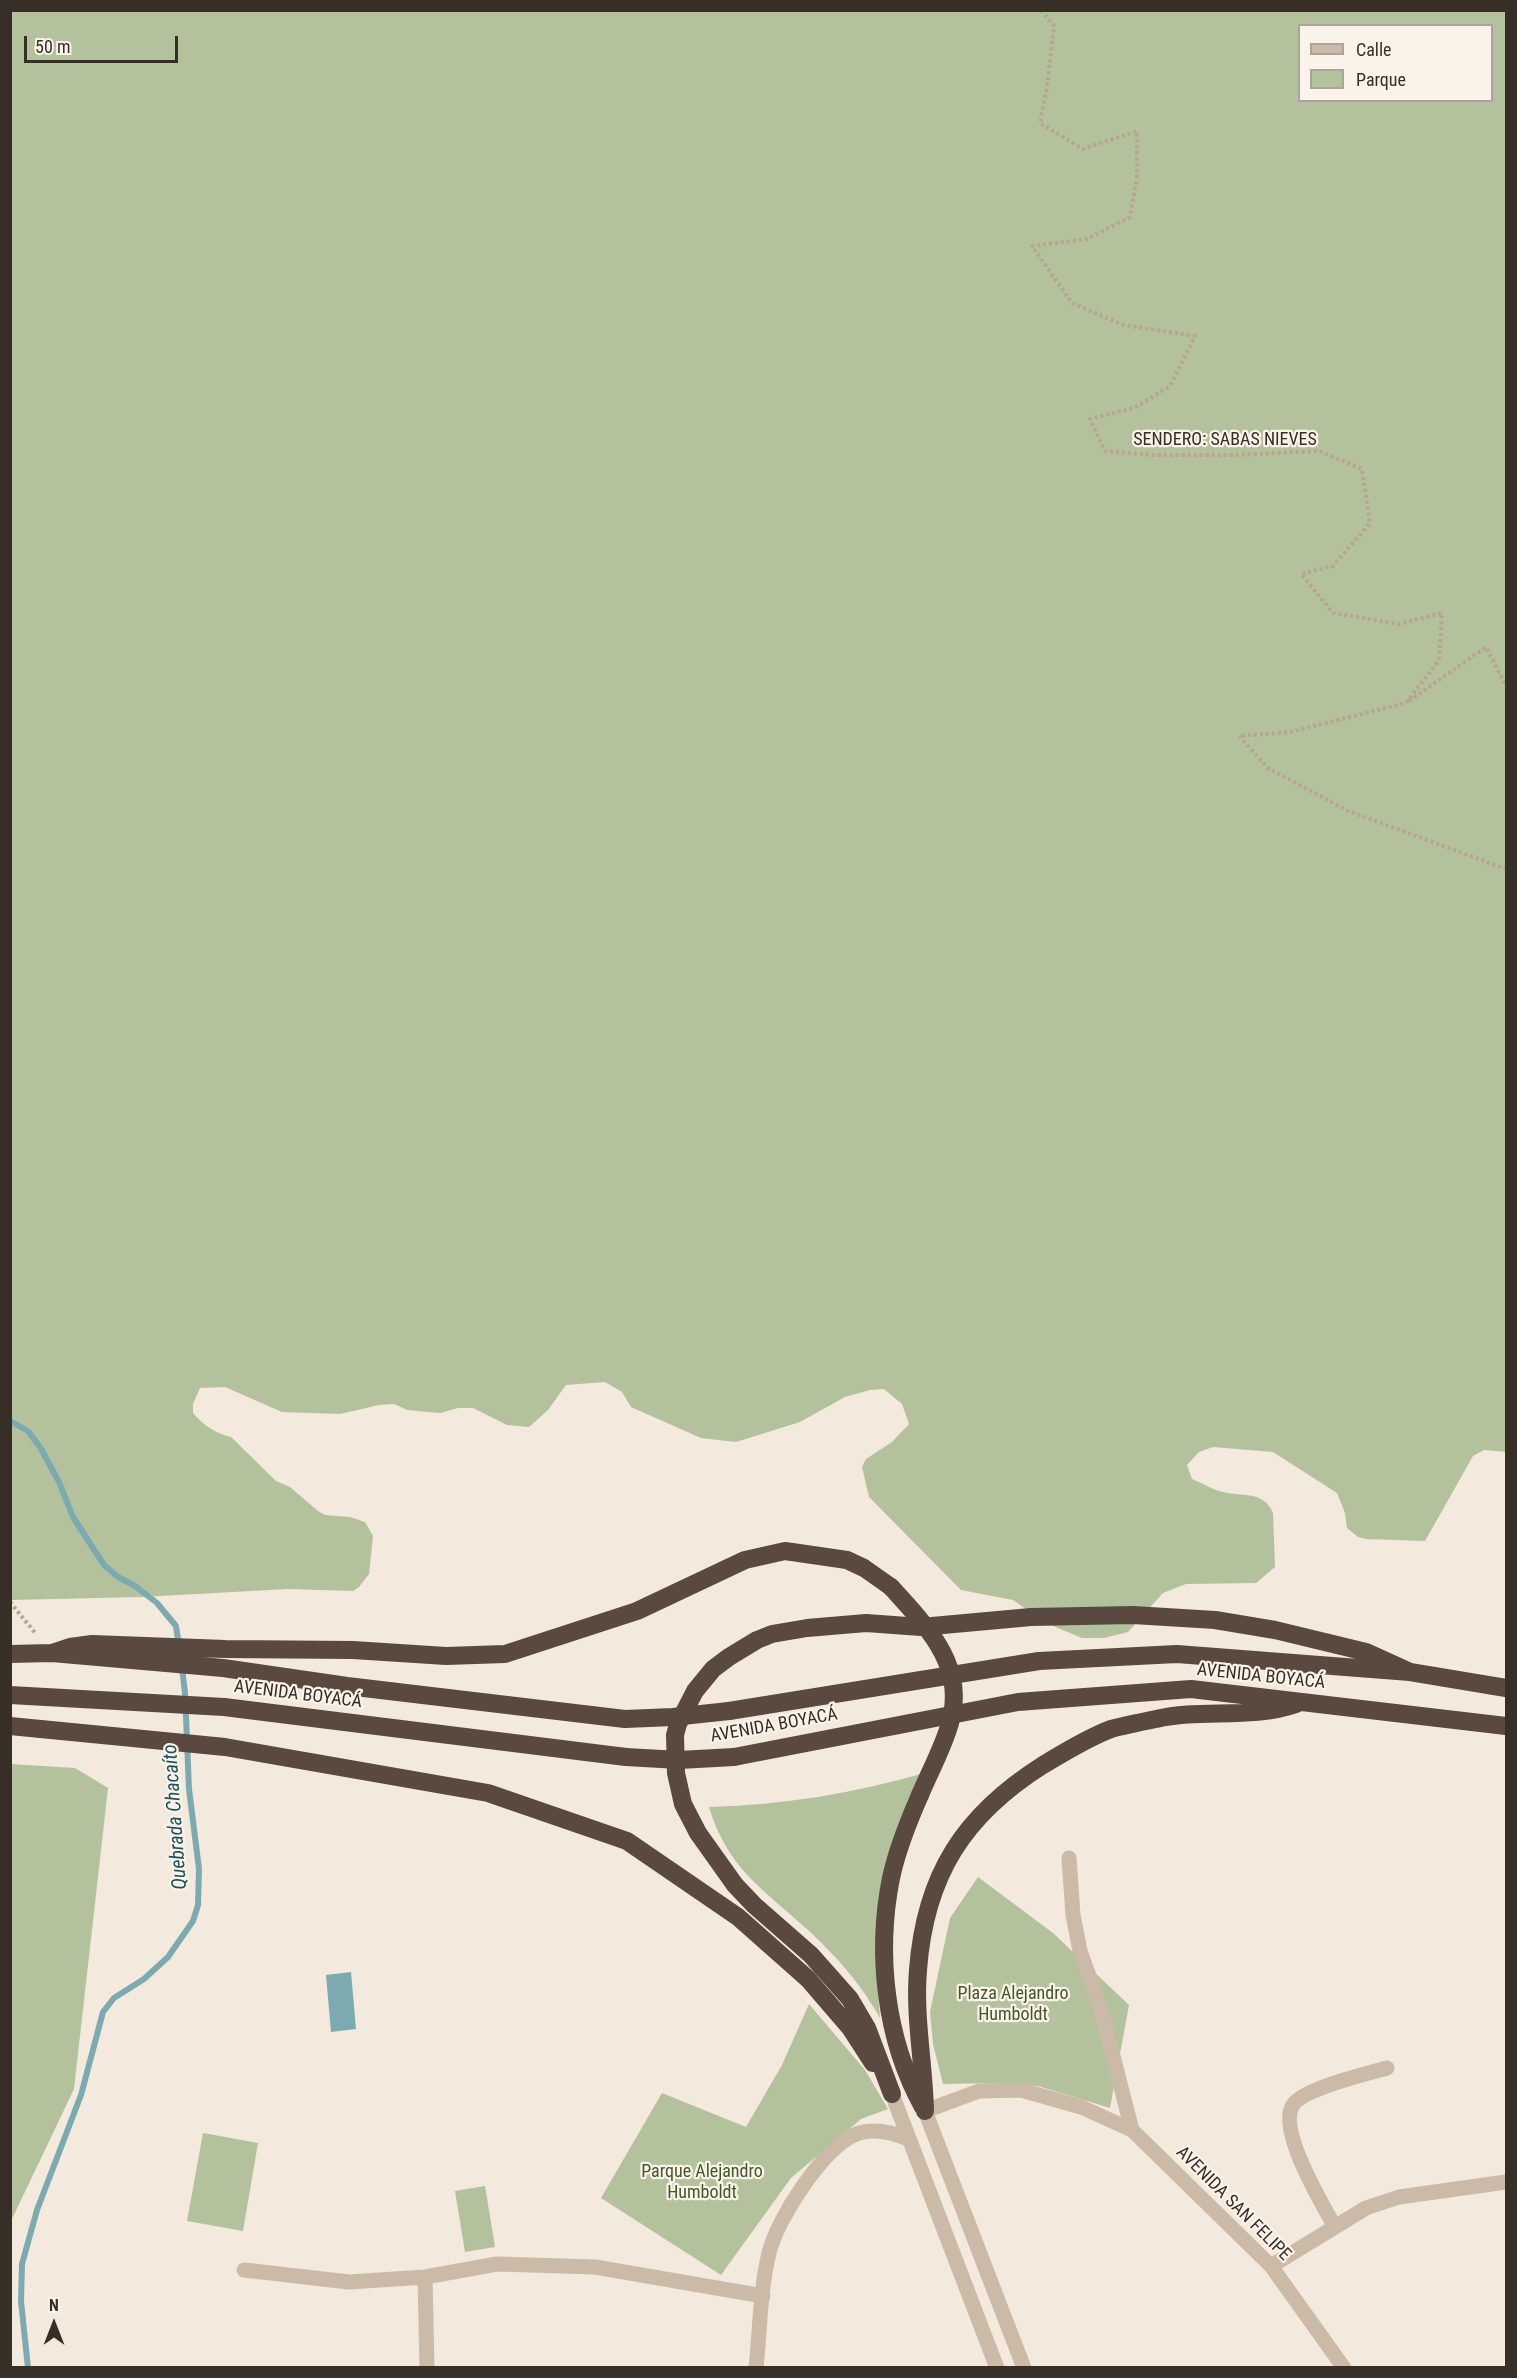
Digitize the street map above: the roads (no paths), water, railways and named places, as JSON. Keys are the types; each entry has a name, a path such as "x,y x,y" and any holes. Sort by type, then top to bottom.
{"highway":[{"path":"10,1654 52,1653 70,1647 92,1644 122,1652 225,1649 353,1650 446,1656 505,1654 637,1611 745,1560 785,1551 847,1560 878,1576 922,1620 934,1637 947,1663 953,1686 954,1702 950,1725 920,1795 891,1876 884,1942 889,2003 899,2051 906,2073 925,2111"},
{"path":"892,2094 867,2028 850,1999 812,1955 753,1904 735,1885 698,1833 683,1804 676,1773 675,1735 678,1724 695,1691 713,1669 757,1640 772,1634 807,1628 866,1623 921,1627 1031,1617 1133,1616 1215,1620 1266,1629 1366,1652 1410,1672"},
{"name":"AVENIDA BOYACÁ","path":"122,1652 347,1686 625,1719 729,1712 1039,1660 1177,1654 1410,1672 1506,1688"},
{"name":"AVENIDA BOYACÁ","path":"10,1695 224,1707 626,1757 679,1760 734,1757 1018,1702 1191,1689 1506,1726"},
{"path":"925,2111 916,1999 922,1942 937,1881 978,1816 1012,1785 1031,1772 1094,1736 1113,1729 1166,1717 1263,1713 1303,1702"},
{"path":"10,1726 225,1747 488,1793 627,1840 738,1917 808,1979 851,2030 892,2094"}],"street":[{"path":"1069,1858 1073,1915 1080,1951 1101,2009 1132,2130"},
{"path":"1335,2227 1294,2145 1289,2128 1289,2115 1294,2103 1315,2090 1387,2068"},
{"name":"AVENIDA SAN FELIPE","path":"925,2111 980,2091 1021,2090 1080,2107 1132,2130 1271,2266 1344,2367"},
{"path":"892,2094 997,2367"},
{"path":"925,2111 1024,2367"},
{"path":"756,2367 769,2252 784,2212 824,2160 853,2136 863,2132 881,2131 908,2139"},
{"path":"1271,2266 1366,2208 1399,2197 1506,2182"},
{"path":"244,2270 349,2282 425,2277 497,2264 595,2266 763,2296"},
{"path":"425,2277 428,2367"}],"water":[{"path":"351,1972 356,2029 331,2032 326,1975"}],"waterway":[{"name":"Quebrada Chacaíto","path":"10,1421 28,1431 40,1447 59,1482 73,1517 104,1565 157,1603 176,1626 179,1646"},
{"name":"Quebrada Chacaíto","path":"28,2368 21,2301 22,2264 37,2210 81,2095 103,2012 114,1998 144,1979 168,1957 193,1921 198,1905 199,1869 189,1789 182,1668"}],"park label":[{"name":"Plaza Alejandro Humboldt","path":"1013,2004"},
{"name":"Parque Alejandro Humboldt","path":"702,2182"}]}
